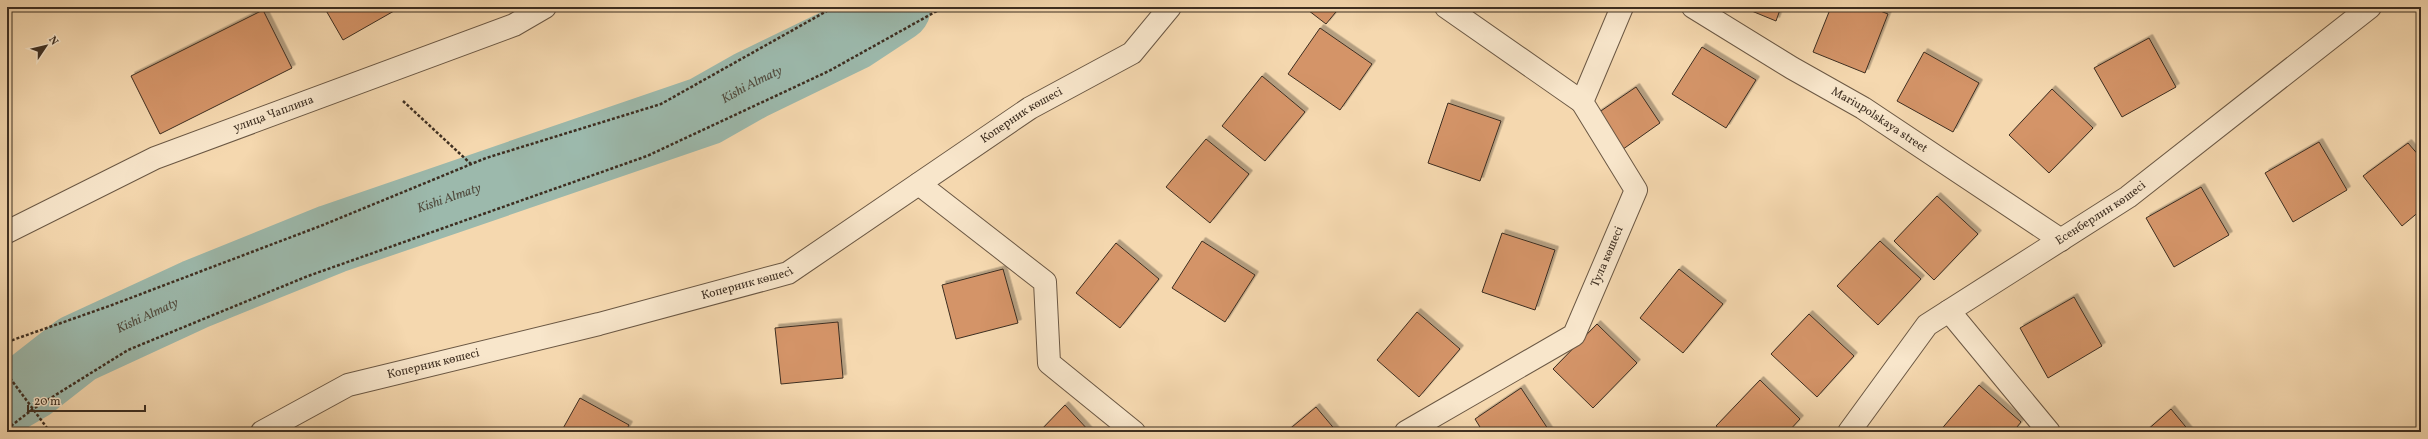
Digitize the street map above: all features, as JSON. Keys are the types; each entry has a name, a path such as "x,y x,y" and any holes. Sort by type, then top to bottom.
{"street":[{"name":"улица Чаплина","path":"7,232 155,158 514,25 545,7"},
{"name":"Коперник көшесі","path":"262,432 348,385 599,324 788,274 1030,108 1132,53 1170,7"},
{"path":"1446,7 1582,102 1622,7"},
{"name":"Mariupolskaya street","path":"1693,7 1792,68 1863,108 2061,240"},
{"name":"Есенберлин көшесі","path":"1849,432 1927,325 2128,197 2370,7"},
{"name":"Тула көшесі","path":"1406,432 1574,335 1636,190 1582,102"},
{"path":"919,184 1045,282 1049,363 1134,432"},
{"path":"1949,311 2049,432"}],"path":[{"path":"7,342 112,305 316,228 471,164 661,104 834,7"},
{"path":"7,429 33,409 136,347 308,276 647,156 829,71 944,7"},
{"path":"398,96 471,164"},
{"path":"7,374 50,432"}],"building":[{"path":"324,7 401,7 343,40"},
{"path":"1304,7 1340,7 1326,24"},
{"path":"1742,7 1781,7 1776,21"},
{"path":"1831,7 1870,7 1888,14 1865,73 1813,52"},
{"path":"263,10 292,68 160,134 131,76"},
{"path":"1320,28 1372,64 1340,110 1288,74"},
{"path":"2149,38 2176,87 2122,117 2094,68"},
{"path":"1702,47 1756,80 1726,128 1672,94"},
{"path":"1924,52 1979,83 1953,132 1897,101"},
{"path":"1262,76 1305,112 1265,161 1222,126"},
{"path":"1636,87 1660,123 1619,152 1595,115"},
{"path":"2052,89 2093,128 2049,173 2009,135"},
{"path":"1448,103 1501,121 1480,181 1428,163"},
{"path":"1206,139 1249,174 1210,223 1166,187"},
{"path":"2319,142 2347,190 2293,222 2265,173"},
{"path":"2408,143 2421,158 2421,210 2402,226 2363,176"},
{"path":"2201,187 2229,235 2174,267 2146,218"},
{"path":"1937,196 1978,234 1934,280 1894,241"},
{"path":"1502,233 1555,250 1535,310 1482,292"},
{"path":"1202,241 1255,275 1225,322 1172,288"},
{"path":"1880,241 1921,279 1878,325 1837,286"},
{"path":"1116,243 1159,279 1120,328 1076,293"},
{"path":"1003,269 1018,323 956,339 942,285"},
{"path":"1679,269 1723,304 1683,353 1640,318"},
{"path":"2074,297 2102,346 2048,378 2020,328"},
{"path":"1417,312 1460,349 1419,397 1377,360"},
{"path":"1809,314 1854,356 1817,397 1771,354"},
{"path":"838,322 843,378 781,384 775,328"},
{"path":"1597,324 1637,363 1593,408 1553,369"},
{"path":"1760,380 1800,419 1788,432 1723,432 1716,426"},
{"path":"1979,385 2021,422 2013,432 1939,432"},
{"path":"1521,388 1550,432 1483,432 1475,419"},
{"path":"580,398 629,425 625,432 561,432"},
{"path":"1065,405 1090,432 1039,432"},
{"path":"1316,407 1337,432 1286,432"},
{"path":"2171,409 2190,432 2145,432"}],"waterway":[{"name":"Kіshі Almaty","path":"7,399 31,385 77,349 196,294 332,239 705,111 751,85 852,36 896,7"}]}
